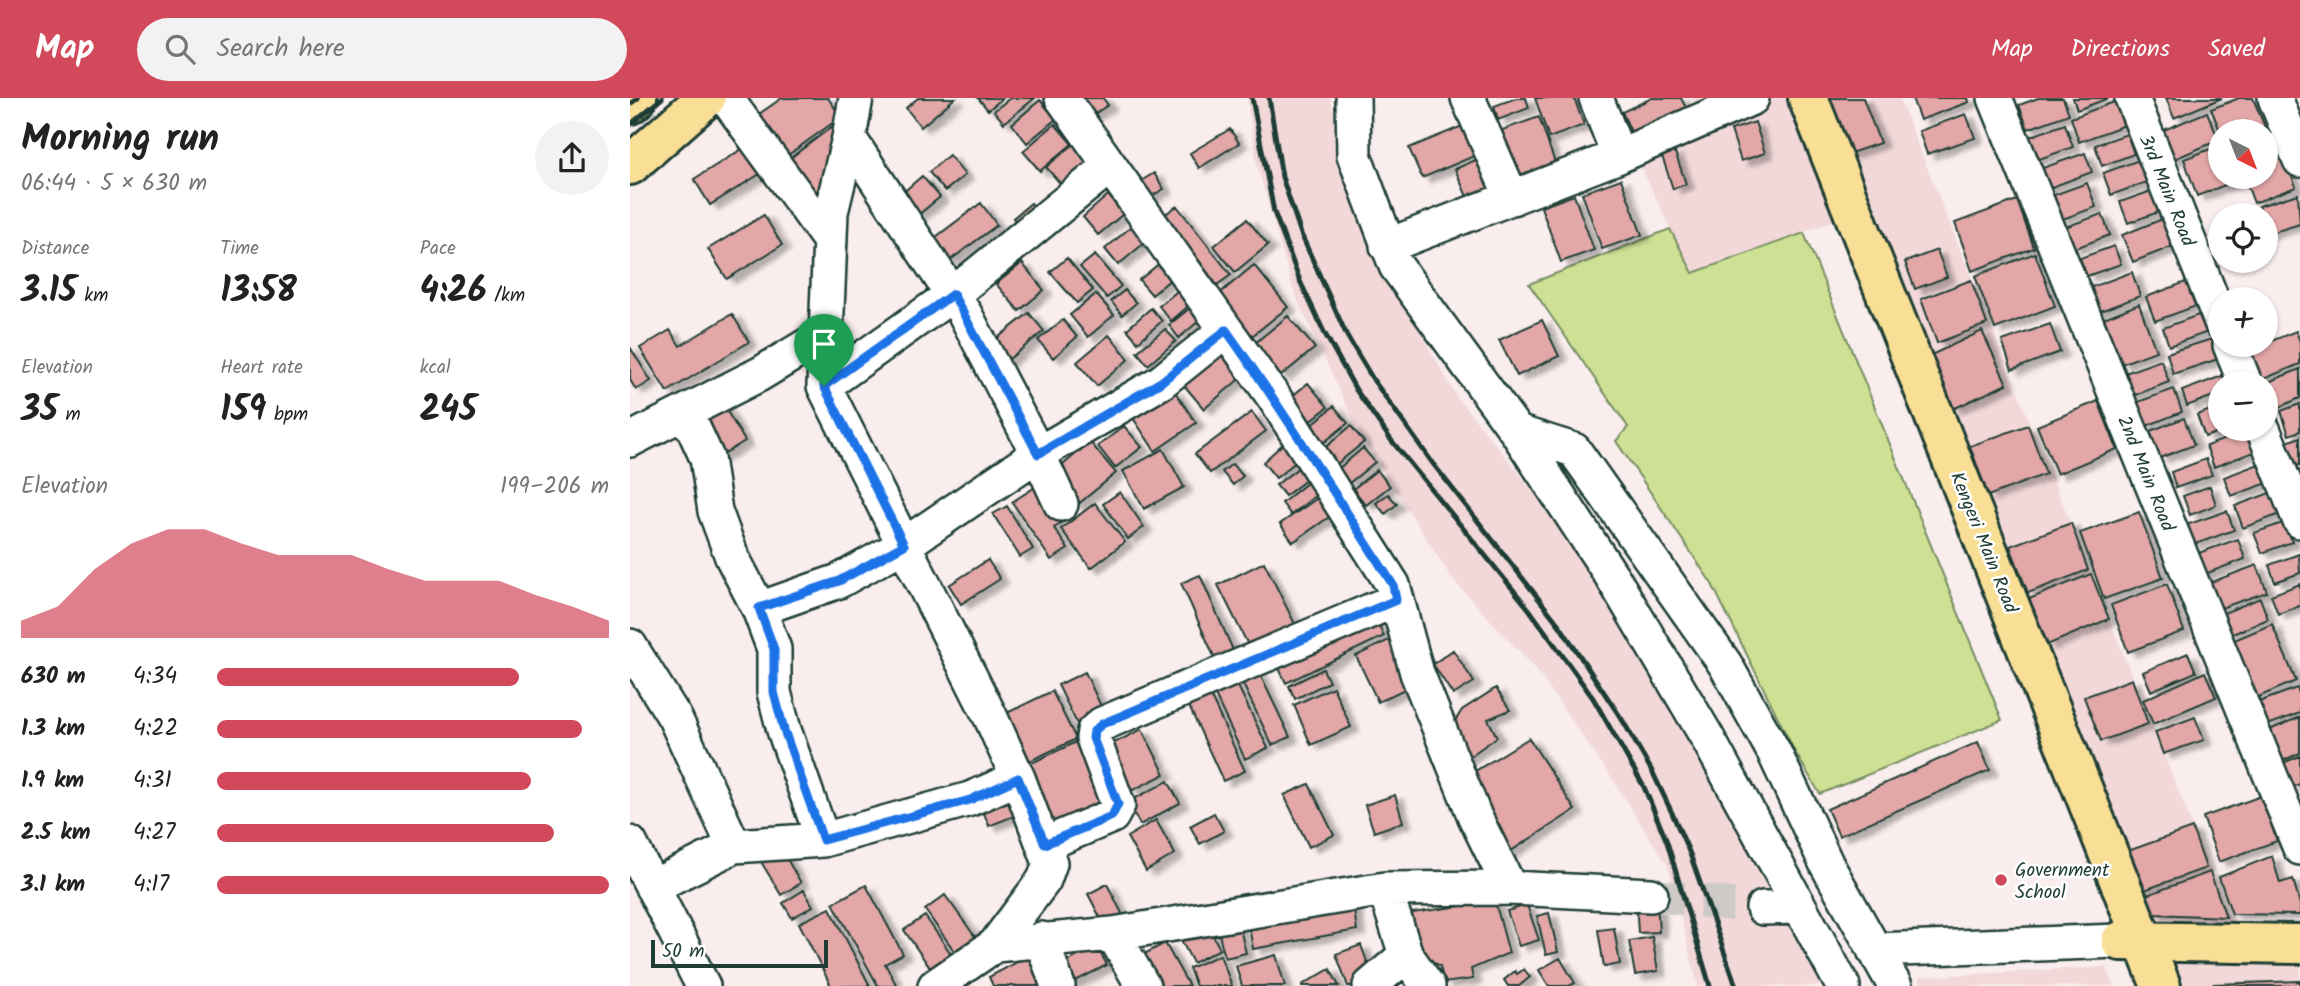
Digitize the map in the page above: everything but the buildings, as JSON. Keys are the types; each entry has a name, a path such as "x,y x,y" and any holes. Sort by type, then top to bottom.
{"main road":[{"path":"630,104 637,98"},
{"path":"630,164 706,98"},
{"name":"Kengeri Main Road","path":"1794,98 1801,124 2092,864 2131,941 2161,986"},
{"name":"Kengeri Main Road","path":"1808,98 2131,941 2136,986"},
{"path":"2131,941 2300,944"}],"street":[{"path":"726,98 830,241"},
{"path":"856,98 831,212 824,386 991,718 1045,844 1050,863 1044,880 995,944 935,986"},
{"path":"1062,98 1290,422 1393,585 1422,685 1475,817 1510,887"},
{"path":"1353,98 1354,155 1396,266 1517,432 1620,589 1707,737 1843,986"},
{"path":"1468,98 1512,198"},
{"path":"1596,98 1619,156"},
{"path":"1387,246 1619,156 1752,98"},
{"name":"2nd Main Road","path":"1994,98 2300,848"},
{"name":"3rd Main Road","path":"2132,98 2208,289"},
{"path":"2275,98 2300,160"},
{"path":"849,138 953,294 1038,454 1061,504"},
{"path":"824,386 953,294 1110,166"},
{"path":"759,608 839,581 904,545 1038,454 1161,382 1226,330"},
{"path":"630,440 760,374 826,334"},
{"path":"686,412 707,458 715,510 732,557 759,608 774,649 774,692 784,730 823,840"},
{"path":"1517,432 1574,450 1725,664 1774,752 1827,865 1895,986"},
{"path":"2268,441 2300,520"},
{"path":"1045,844 1112,816 1118,804 1093,738 1094,731 1102,724 1396,600"},
{"path":"630,648 675,718 734,846"},
{"path":"652,887 734,846 823,840 970,800 1018,778"},
{"path":"630,843 703,986"},
{"path":"995,944 1113,934 1385,889 1510,887 1651,895"},
{"path":"1385,889 1406,955 1428,986"},
{"path":"1763,908 1798,907"},
{"path":"1113,934 1143,986"},
{"path":"1041,939 1058,986"},
{"path":"1874,950 2131,941"},
{"path":"1370,986 1406,955"}],"shaded area":[{"path":"1247,98 1330,98 1359,223 1458,399 1536,494 1621,610 1843,986 1698,986 1668,866 1613,780 1535,668 1453,580 1360,435 1294,292 1257,165"},
{"path":"1693,98 1899,98 2236,934 2147,926 1860,211 1692,273 1640,165 1709,133"},
{"path":"2160,964 2300,965 2300,986 2168,986"},
{"path":"2106,967 2114,986 1921,986 1918,977"}],"green space":[{"path":"1670,229 1693,273 1804,233 2002,720 1820,794 1794,750 1712,584 1616,441 1628,427 1529,284"}],"tunnel":[{"path":"1651,895 1763,908"}],"railway":[{"path":"630,104 638,98"},
{"path":"630,125 662,98"},
{"path":"1252,98 1274,212 1300,281 1324,332 1356,390 1391,440 1529,609 1593,698 1644,787 1667,842 1710,986"},
{"path":"1269,98 1282,177 1301,234 1347,336 1374,381 1434,465 1560,626 1623,721 1653,773 1690,854 1736,986"}],"place":[{"name":"Government School","path":"2001,880"}],"route":[{"path":"953,294 1038,454 1161,382 1226,330 1275,399 1393,585 1396,600 1102,724 1094,731 1093,738 1118,804 1112,816 1045,844 1018,778 970,800 823,840 784,730 774,692 774,649 759,608 839,581 904,545 824,386 953,294"}]}
